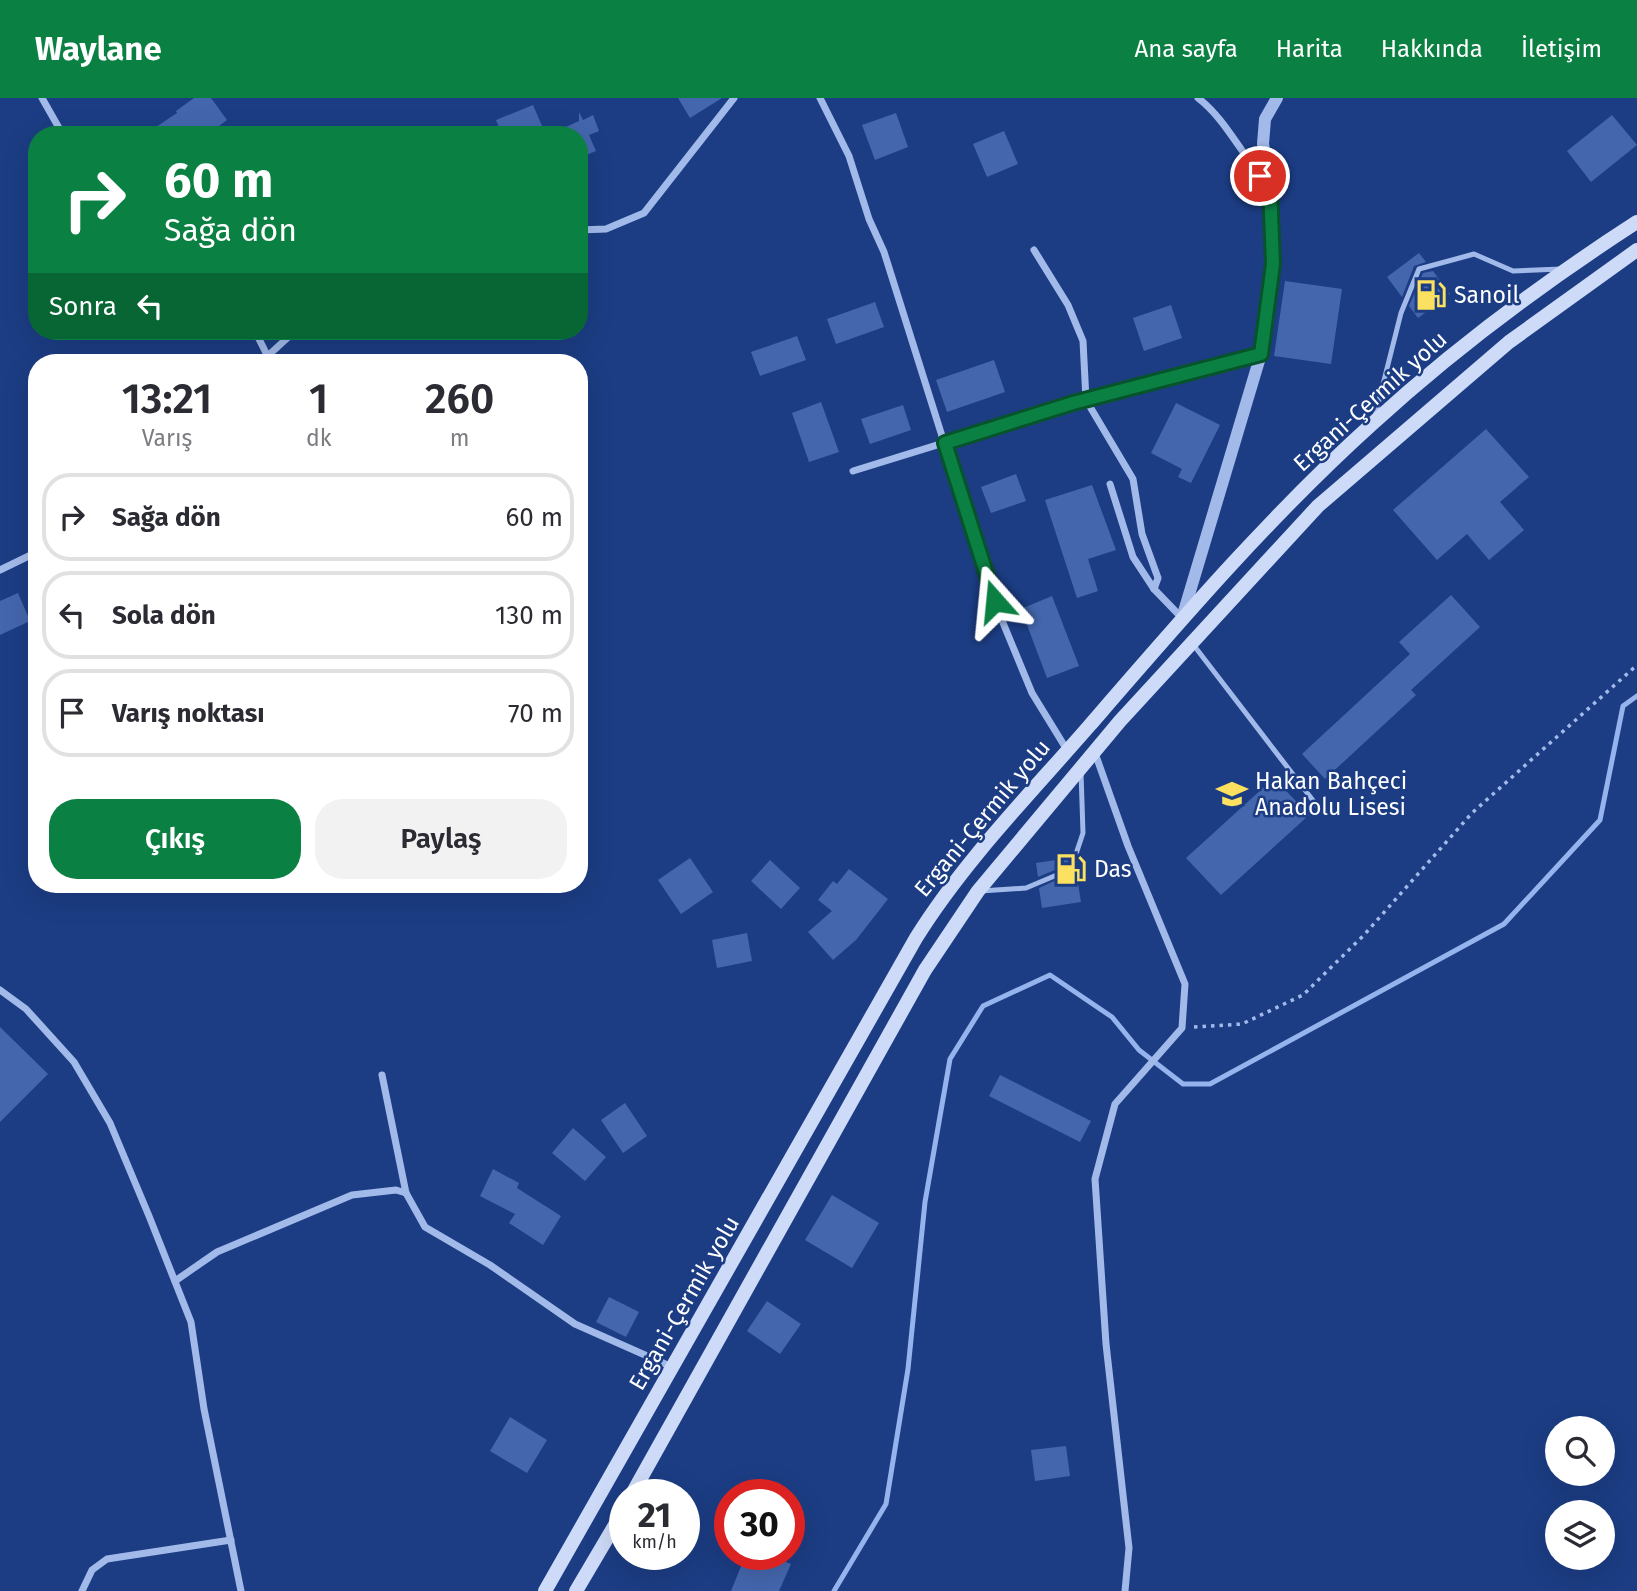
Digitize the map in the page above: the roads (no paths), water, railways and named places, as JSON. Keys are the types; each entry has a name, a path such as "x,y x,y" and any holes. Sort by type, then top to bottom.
{"main road":[{"name":"Ergani-Çermik yolu","path":"545,1591 933,911 1182,618 1294,500 1373,423 1564,269 1637,222"},
{"name":"Ergani-Çermik yolu","path":"640,1479 925,970 978,891 1094,752 1191,642 1318,506 1509,342 1637,250"},
{"path":"576,1591 609,1535"}],"street":[{"path":"42,98 58,126"},
{"path":"588,230 606,229 644,213 734,98"},
{"path":"820,98 849,156 869,219 884,252 995,601 1032,693 1068,750"},
{"path":"1198,98 1217,113 1249,165 1270,187"},
{"path":"1110,484 1133,557 1154,589 1182,618 1261,354 1273,264 1270,187 1263,144 1265,119 1277,98"},
{"path":"1034,250 1068,305 1083,341 1086,400 1133,479 1142,534 1158,578 1154,589"},
{"path":"268,354 284,340"},
{"path":"853,471 1086,400 1261,354"},
{"path":"0,570 28,556"},
{"path":"1094,752 1128,846 1185,984 1182,1028 1115,1104 1095,1179 1106,1344 1129,1548 1125,1591"},
{"path":"0,990 26,1009 74,1062 110,1123 175,1280 191,1322 204,1409 241,1591"},
{"path":"382,1075 406,1193 425,1227 490,1265 576,1324 673,1368"},
{"path":"175,1280 217,1252 352,1195 396,1190 406,1193"},
{"path":"82,1591 92,1570 107,1559 231,1540"}],"lane":[{"path":"1373,423 1401,313 1419,269 1474,254 1513,271 1564,269"},
{"path":"1191,642 1318,807"},
{"path":"978,891 1026,888 1072,869 1083,833 1081,768"}],"waterway":[{"path":"834,1591 886,1504 908,1369 925,1202 950,1059 983,1006 1050,975 1112,1017 1139,1050 1183,1084 1210,1084 1504,924 1600,820 1623,706 1637,696"}],"place":[{"name":"Sanoil","path":"1431,295"},
{"name":"Hakan Bahçeci Anadolu Lisesi","path":"1232,794"},
{"name":"Das","path":"1071,869"}]}
